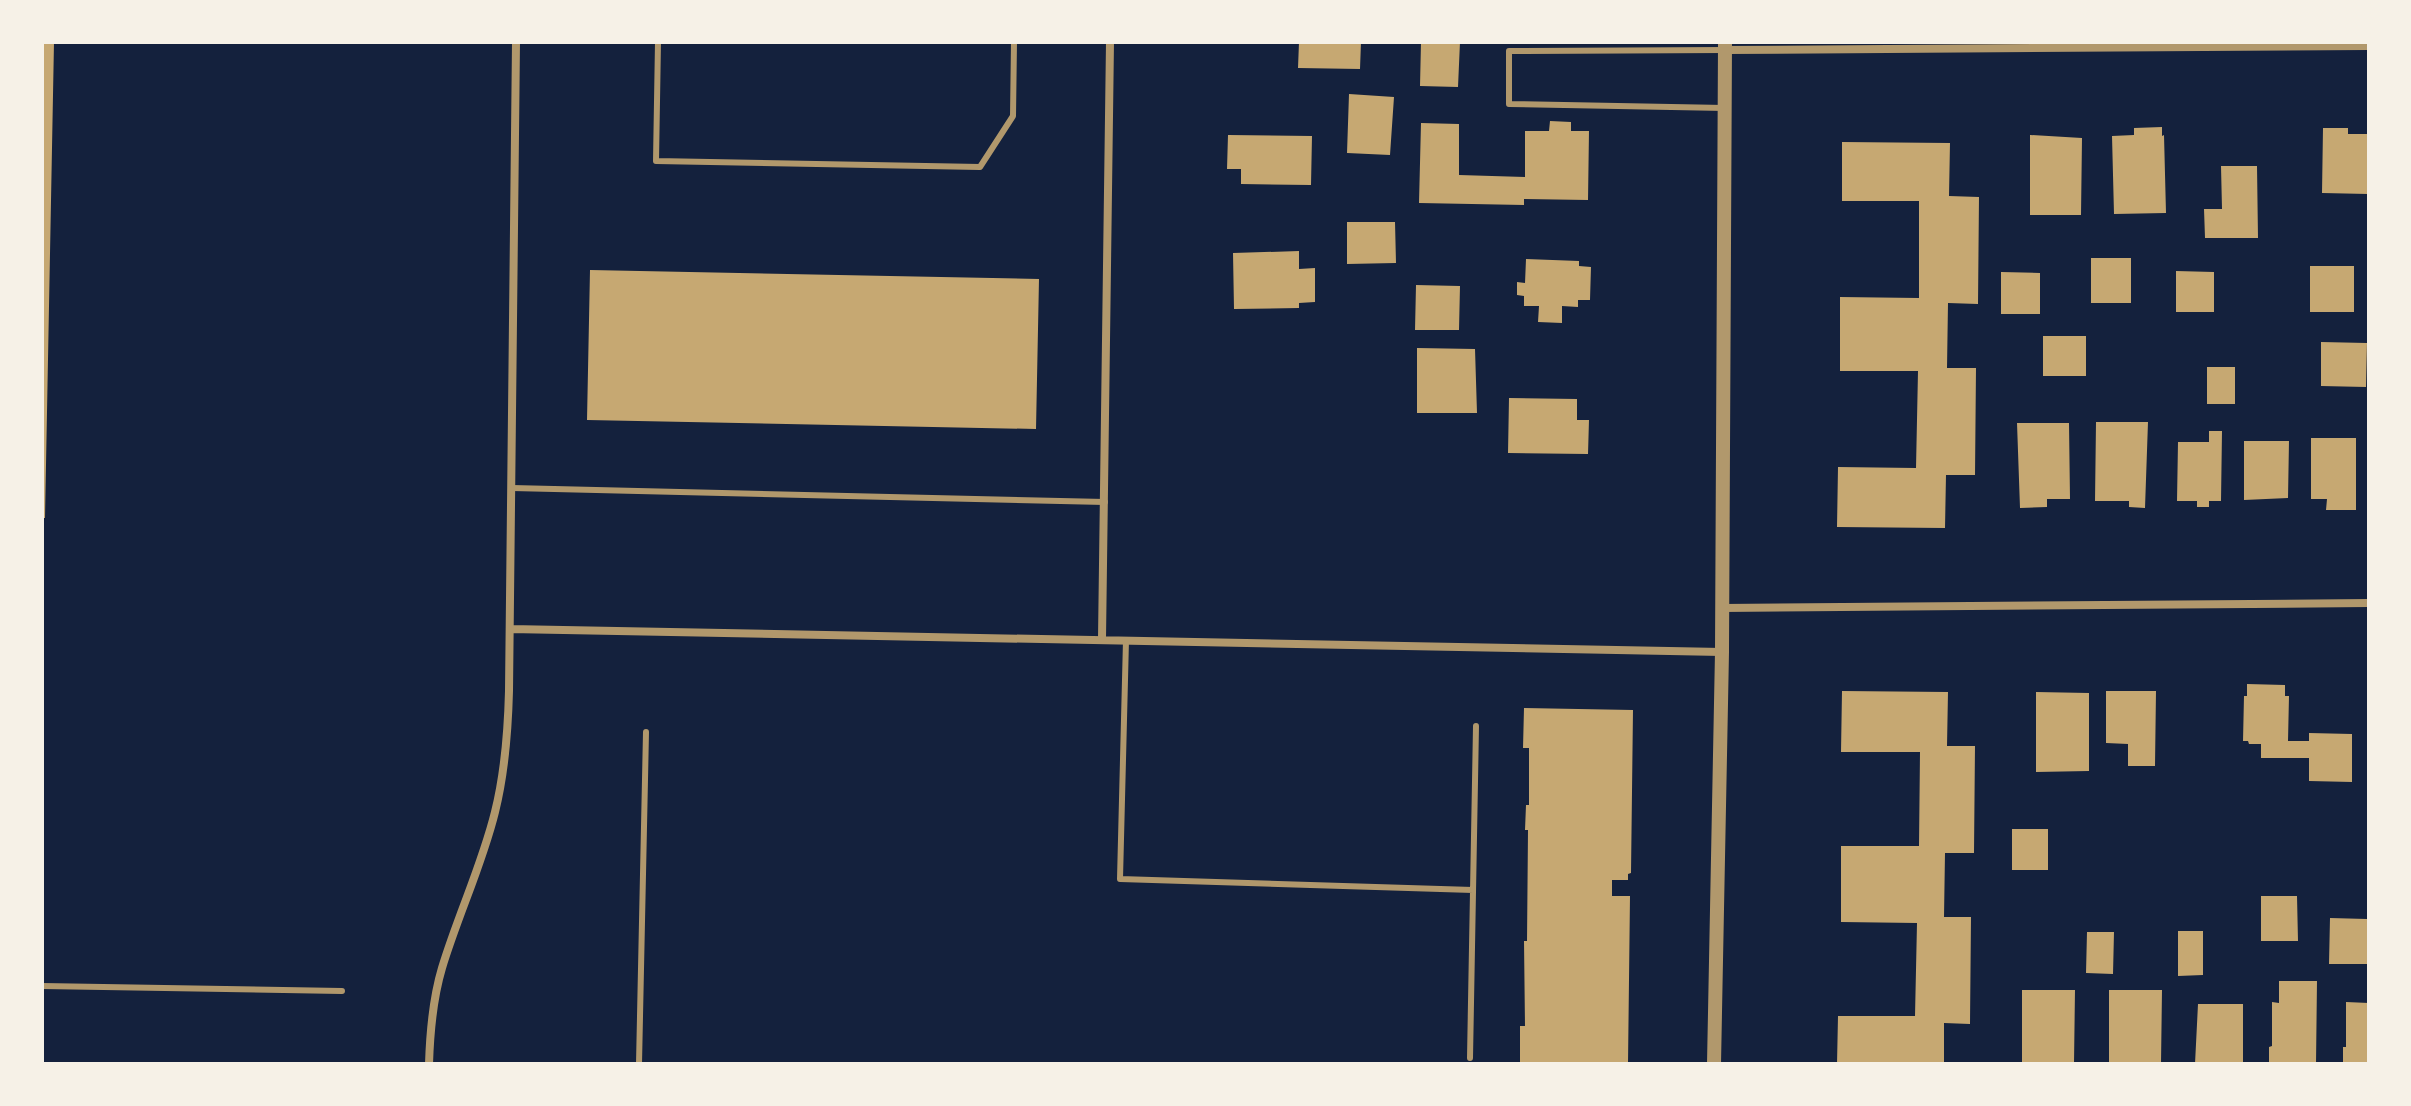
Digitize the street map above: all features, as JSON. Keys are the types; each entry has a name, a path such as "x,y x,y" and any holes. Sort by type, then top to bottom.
{"street":[{"path":"429,1064 432,1017 441,970 495,813 502,779 509,701 516,42"},
{"path":"1102,639 1110,42"},
{"path":"1714,1064 1722,652 1725,46 2369,46"},
{"path":"1722,608 2369,603"},
{"path":"510,629 1722,652"}],"lane":[{"path":"658,42 656,161 980,167 1013,116 1014,42"},
{"path":"1725,46 1509,51 1509,104 1725,108"},
{"path":"512,488 1105,502"},
{"path":"1126,639 1120,879 1473,890"},
{"path":"1470,1058 1476,726"},
{"path":"639,1064 646,732"},
{"path":"42,986 342,991"}],"building":[{"path":"42,42 54,42 45,518 42,518"},
{"path":"1299,42 1361,42 1360,69 1298,68"},
{"path":"1421,42 1460,42 1458,87 1420,86"},
{"path":"1349,94 1394,97 1390,155 1347,153"},
{"path":"1550,121 1571,122 1571,131 1589,131 1588,200 1524,199 1524,205 1419,203 1421,123 1459,124 1459,175 1525,177 1525,131 1549,131"},
{"path":"2162,127 2166,213 2114,214 2112,136 2134,135 2134,128"},
{"path":"2323,128 2348,128 2348,134 2369,134 2368,194 2322,193"},
{"path":"1228,135 1312,136 1311,185 1241,184 1241,169 1227,169"},
{"path":"2030,135 2082,138 2081,215 2030,215"},
{"path":"1842,142 1950,143 1949,196 1979,197 1978,304 1948,303 1947,368 1976,368 1975,475 1946,475 1945,528 1837,527 1838,467 1916,468 1918,371 1840,371 1840,297 1919,298 1919,201 1842,201"},
{"path":"2221,166 2257,166 2258,238 2205,238 2204,209 2222,209"},
{"path":"1347,222 1395,222 1396,263 1347,264"},
{"path":"1299,251 1299,269 1315,268 1315,302 1299,303 1299,308 1234,309 1233,253"},
{"path":"2091,258 2131,258 2131,303 2091,303"},
{"path":"1526,259 1579,261 1579,266 1591,267 1590,300 1578,300 1578,307 1562,306 1562,323 1538,322 1539,306 1524,306 1524,296 1517,295 1517,282 1525,283"},
{"path":"2310,266 2354,266 2354,312 2310,312"},
{"path":"590,270 1039,279 1036,429 587,420"},
{"path":"2176,271 2214,272 2214,312 2176,312"},
{"path":"2001,272 2040,273 2040,314 2001,314"},
{"path":"1416,285 1460,286 1459,330 1415,330"},
{"path":"2043,336 2086,336 2086,376 2043,376"},
{"path":"2321,342 2367,343 2366,387 2321,386"},
{"path":"1417,348 1475,349 1477,413 1417,413"},
{"path":"2207,367 2235,367 2235,404 2207,404"},
{"path":"1509,398 1577,399 1577,420 1589,420 1588,454 1508,453"},
{"path":"2096,422 2148,422 2145,508 2129,507 2129,501 2095,501"},
{"path":"2017,423 2069,423 2070,499 2047,499 2047,507 2020,508"},
{"path":"2209,431 2222,431 2221,501 2209,501 2209,507 2197,507 2197,501 2177,501 2178,442 2209,442"},
{"path":"2311,438 2356,438 2356,510 2326,510 2327,499 2311,499"},
{"path":"2244,441 2289,441 2288,498 2244,500"},
{"path":"2247,684 2285,685 2285,696 2289,696 2288,741 2309,741 2309,733 2352,734 2352,782 2309,781 2309,758 2261,758 2261,744 2243,741"},
{"path":"1842,691 1948,692 1947,746 1975,746 1974,853 1945,853 1944,917 1971,917 1970,1024 1944,1023 1944,1064 1837,1064 1838,1016 1915,1016 1917,923 1841,922 1841,846 1919,846 1920,752 1841,752"},
{"path":"2106,691 2156,691 2155,766 2128,766 2128,744 2106,743"},
{"path":"2036,692 2089,693 2089,771 2036,772"},
{"path":"1524,708 1633,710 1631,873 1628,880 1612,880 1612,896 1630,896 1628,1064 1520,1063 1520,1026 1525,1026 1528,830 1525,830 1526,805 1529,805 1529,748 1523,748"},
{"path":"2012,829 2048,829 2048,870 2012,870"},
{"path":"2261,896 2297,896 2298,941 2261,941"},
{"path":"2330,918 2367,919 2367,964 2329,964"},
{"path":"2178,931 2203,931 2203,975 2178,976"},
{"path":"2087,932 2114,932 2113,974 2086,973"},
{"path":"2279,981 2317,981 2316,1064 2269,1064 2272,1002 2279,1003"},
{"path":"2022,990 2075,990 2074,1064 2022,1064"},
{"path":"2109,990 2162,990 2161,1064 2109,1064"},
{"path":"2346,1002 2369,1003 2369,1064 2343,1064"},
{"path":"2198,1004 2243,1004 2243,1064 2195,1064"}]}
